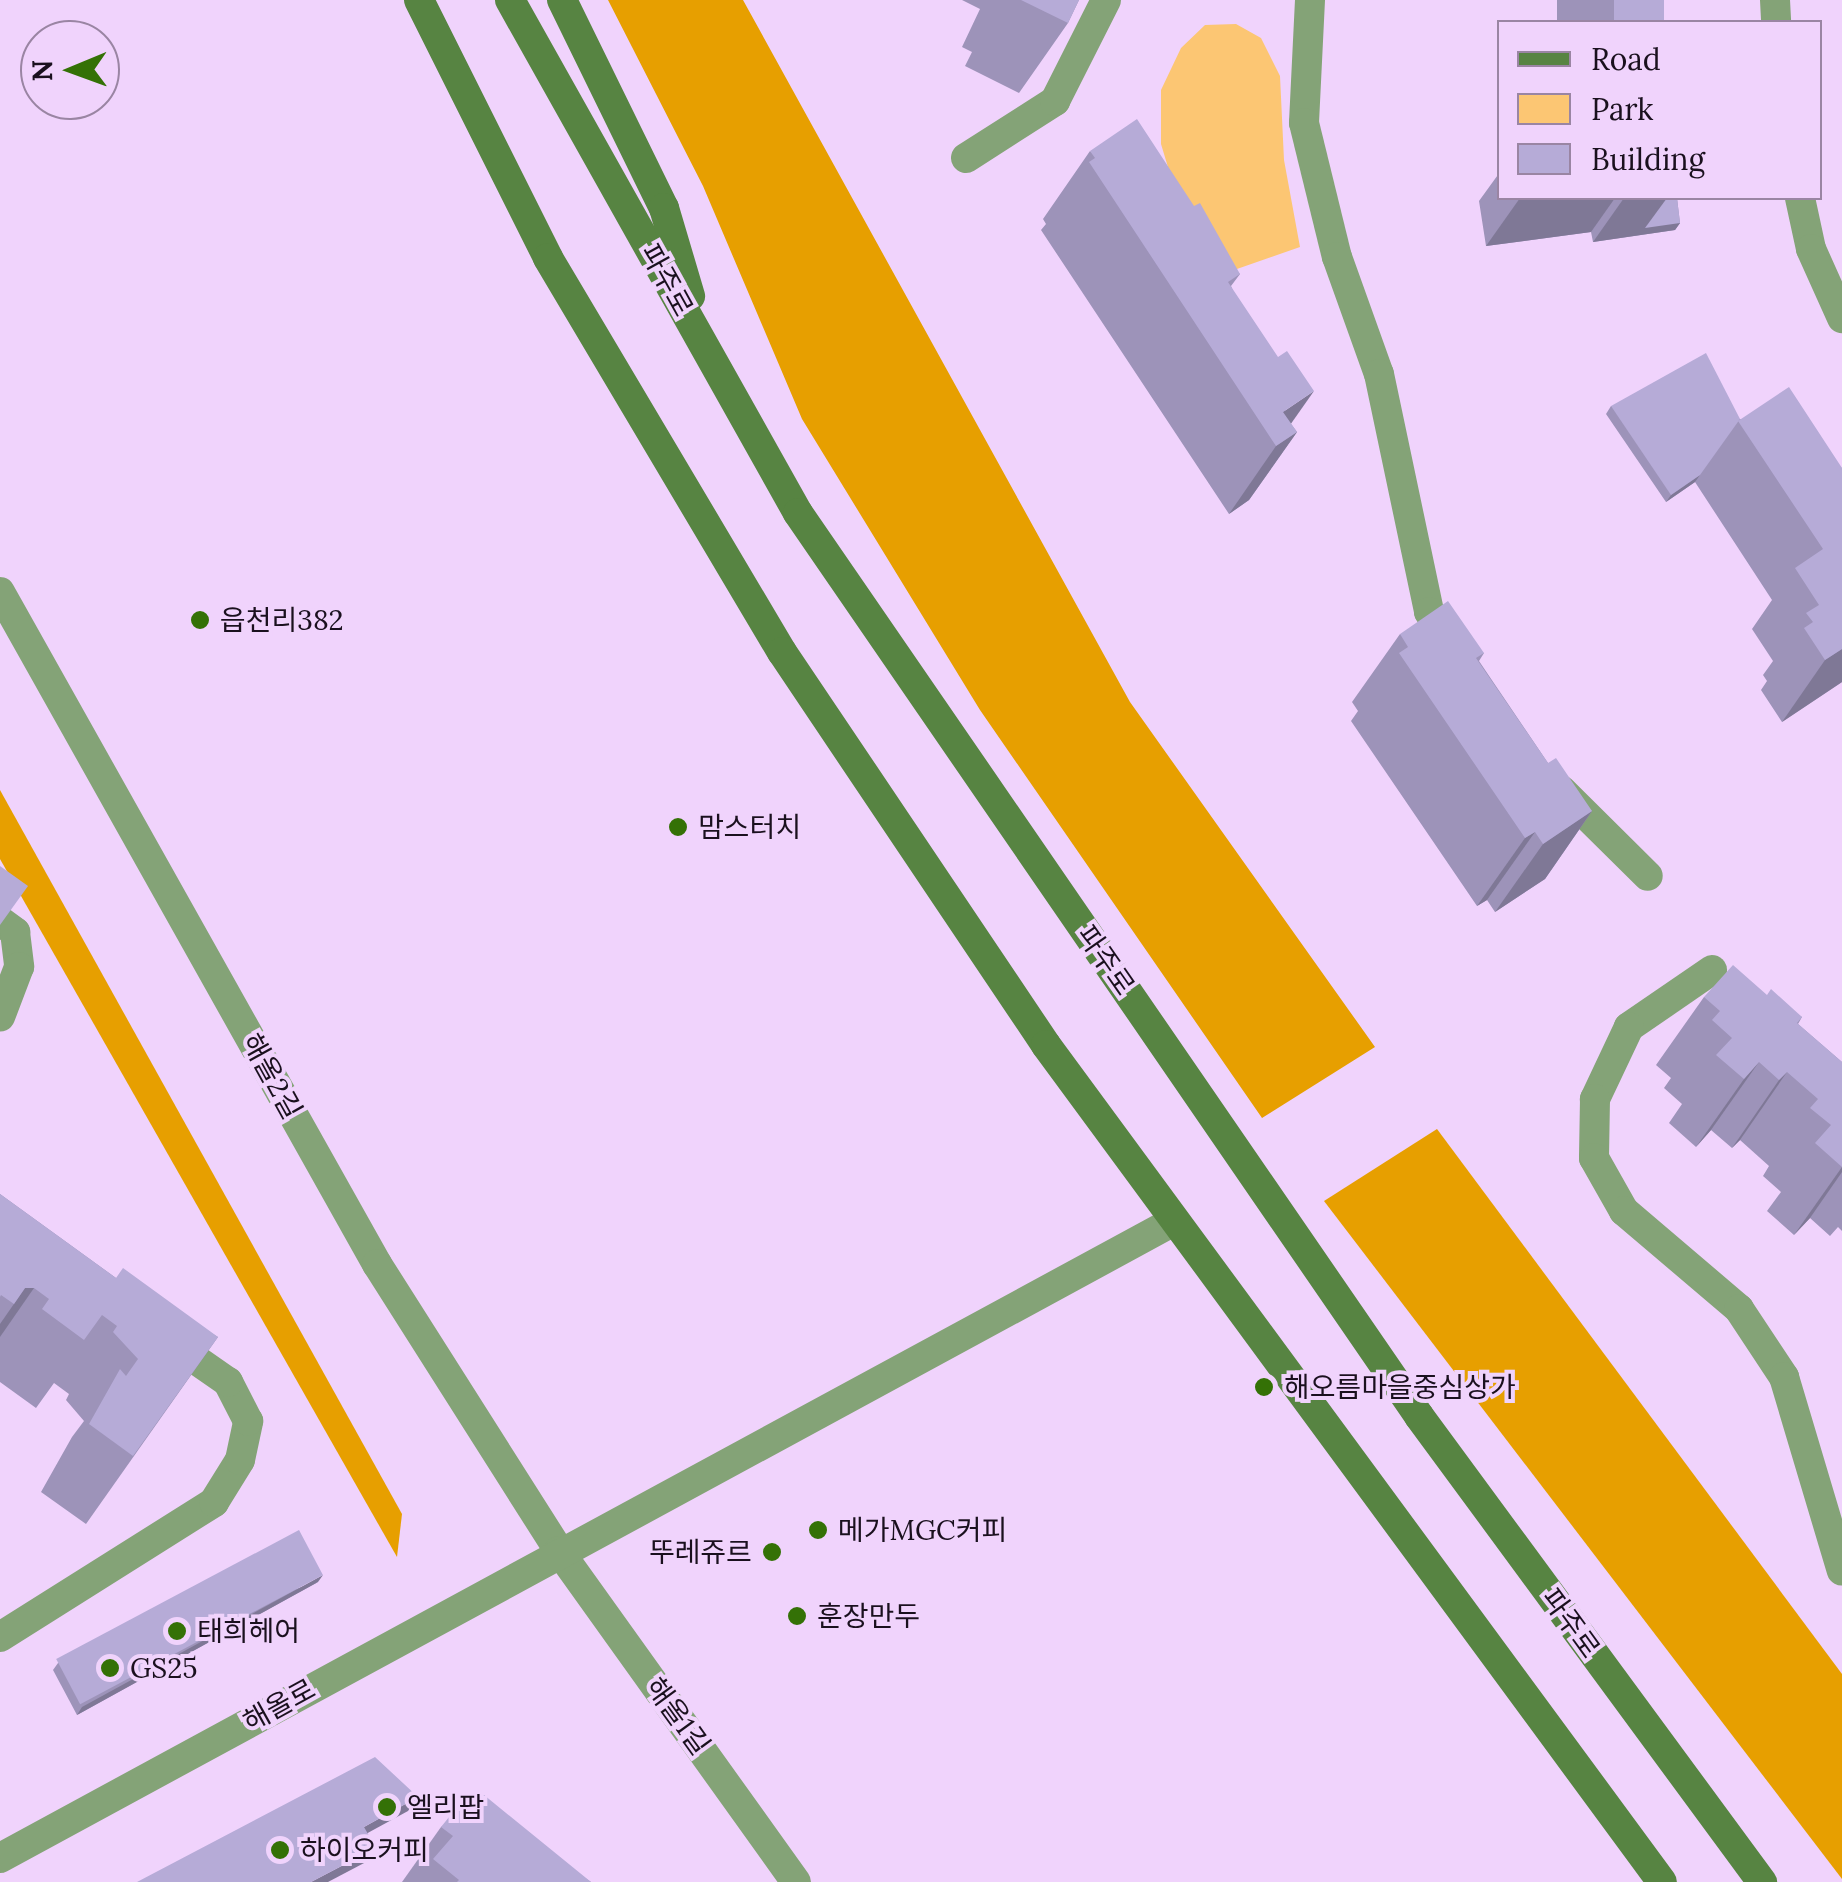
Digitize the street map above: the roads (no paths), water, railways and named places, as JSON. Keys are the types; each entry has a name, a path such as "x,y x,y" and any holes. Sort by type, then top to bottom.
{"main road":[{"path":"420,0 548,258 782,652 1046,1046 1662,1882"},
{"name":"파주로","path":"510,0 798,513 1396,1384 1762,1882"},
{"path":"562,0 664,208 708,352"}],"street":[{"path":"966,158 1054,101 1106,0"},
{"path":"1310,0 1304,123 1337,257 1379,374 1429,612 1470,674"},
{"path":"1800,200 1810,249 1842,318"},
{"name":"해올2길","path":"0,592 377,1264 559,1551"},
{"path":"1535,760 1648,876"},
{"path":"0,920 15,932 19,967 0,1017"},
{"path":"1738,993 1707,966 1629,1027 1595,1099 1594,1158 1624,1211 1738,1309 1784,1377 1842,1571"},
{"name":"해올로","path":"0,1858 559,1551 1174,1221"},
{"path":"0,1637 214,1502 240,1460 248,1421 228,1382 146,1325"},
{"name":"해올1길","path":"559,1551 796,1882"}],"place":[{"name":"읍천리382","path":"200,620"},
{"name":"맘스터치","path":"678,827"},
{"name":"해오름마을중심상가","path":"1264,1387"},
{"name":"메가MGC커피","path":"818,1530"},
{"name":"뚜레쥬르","path":"772,1552"},
{"name":"훈장만두","path":"797,1616"},
{"name":"태희헤어","path":"177,1631"},
{"name":"GS25","path":"110,1668"},
{"name":"엘리팝","path":"387,1807"},
{"name":"하이오커피","path":"280,1850"}]}
